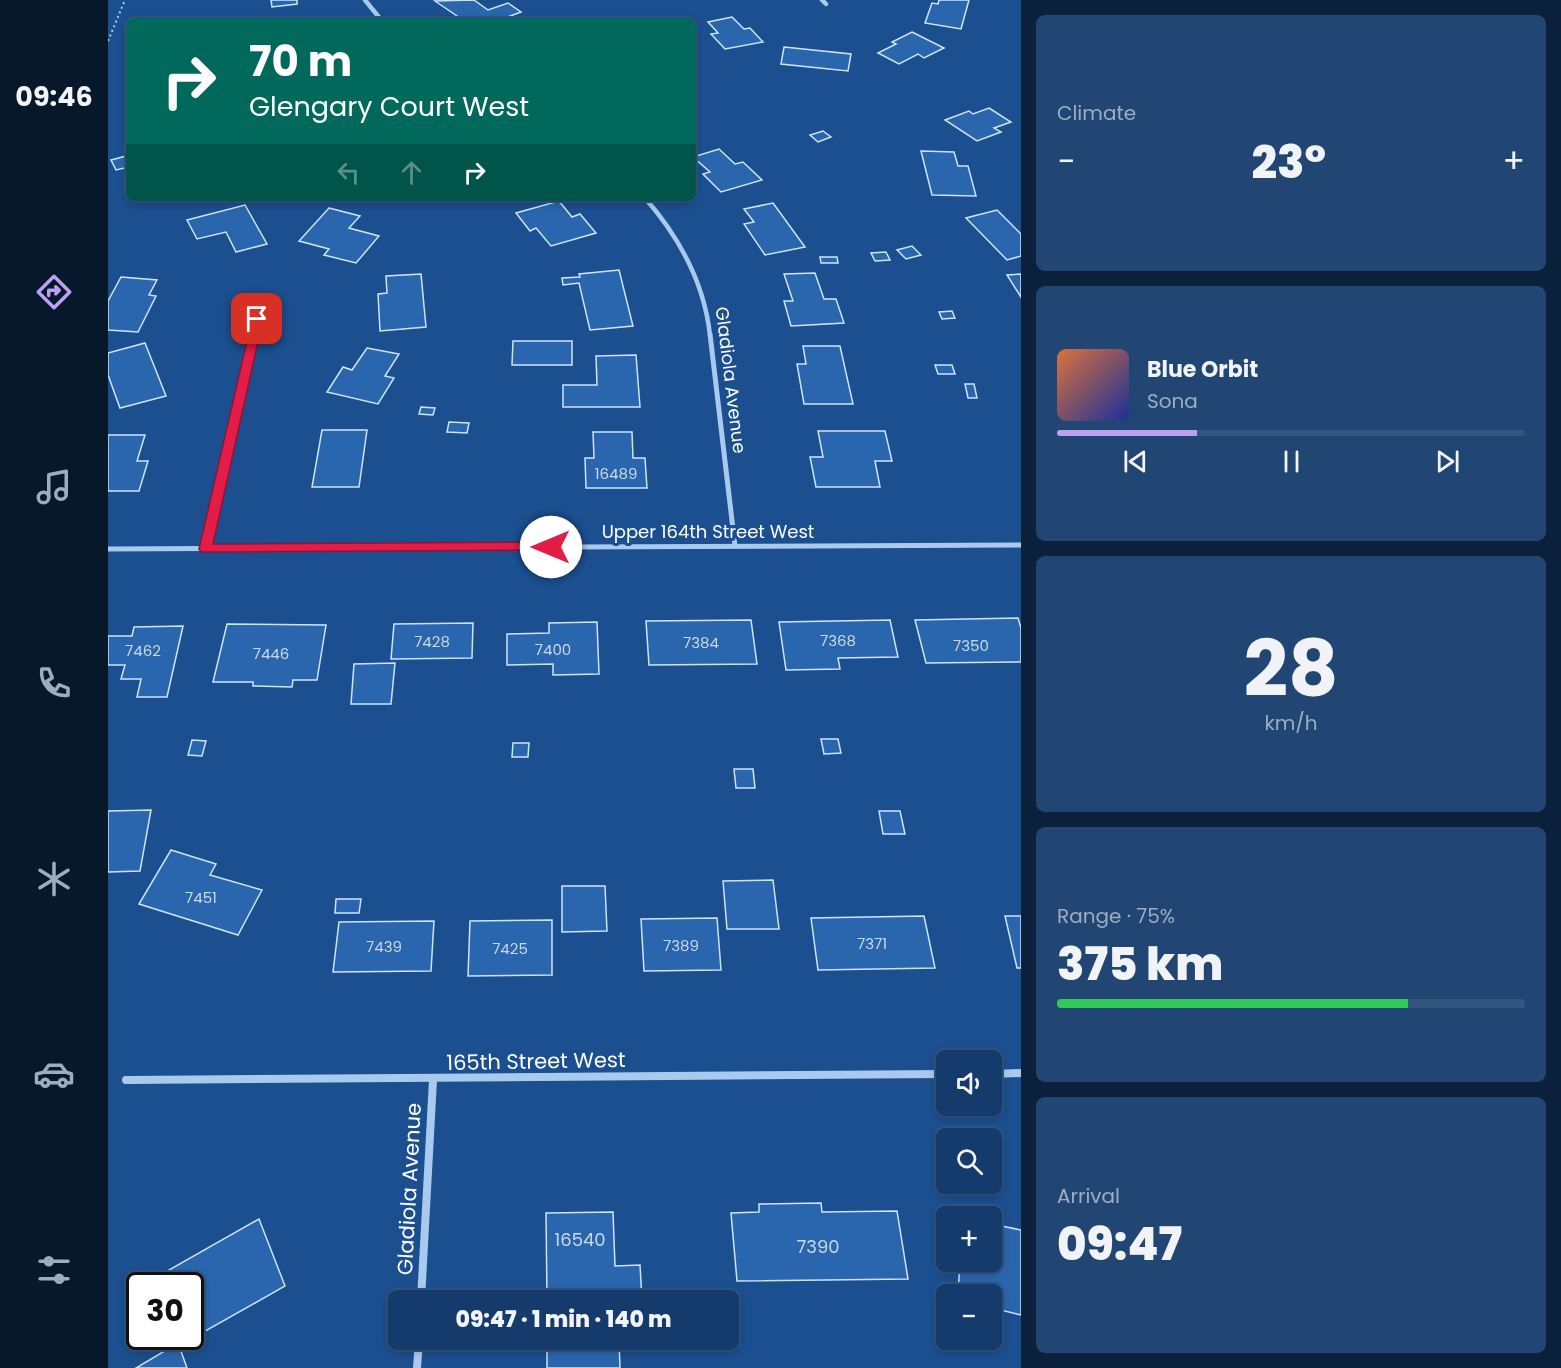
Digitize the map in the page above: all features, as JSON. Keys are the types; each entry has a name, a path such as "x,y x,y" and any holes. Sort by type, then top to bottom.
{"street":[{"path":"365,0 380,18"},
{"name":"Gladiola Avenue","path":"648,201 666,222 686,254 708,309 735,546"},
{"path":"206,549 257,319"},
{"name":"Upper 164th Street West","path":"108,549 1021,545"},
{"path":"1002,1074 1021,1073"},
{"name":"165th Street West","path":"126,1080 433,1080 936,1074"},
{"name":"Gladiola Avenue","path":"422,1290 433,1080"},
{"path":"417,1368 418,1350"}],"path":[{"path":"108,41 125,0"}],"building":[{"path":"271,0 297,0 297,4 272,7"},
{"path":"474,0 488,10 508,3 521,12 505,18 460,18 435,1"},
{"path":"939,0 969,0 961,29 925,23 932,3 938,4"},
{"path":"732,17 744,29 750,28 763,42 725,49 711,34 718,33 708,22"},
{"path":"912,32 944,48 924,58 918,54 899,64 878,53 896,44 892,42"},
{"path":"784,47 851,54 848,71 781,64"},
{"path":"989,108 1011,122 994,128 1001,132 977,141 945,120 969,111 973,114"},
{"path":"823,131 831,137 818,142 810,135"},
{"path":"719,149 735,164 743,162 762,180 721,192 703,174 710,172 696,160 696,156"},
{"path":"921,151 954,152 958,166 968,166 976,196 932,195"},
{"path":"126,156 126,168 116,170 111,160"},
{"path":"559,201 572,217 580,214 596,233 551,246 536,228 530,231 516,213"},
{"path":"773,203 805,247 765,255 744,224 754,222 744,209"},
{"path":"245,205 267,244 236,252 226,232 197,239 187,220"},
{"path":"329,208 360,216 349,228 379,236 356,263 324,255 329,249 299,241"},
{"path":"997,210 1021,234 1021,256 1007,260 966,218"},
{"path":"912,246 921,255 906,259 897,250"},
{"path":"886,252 890,260 875,261 871,253"},
{"path":"820,257 837,257 838,263 821,263"},
{"path":"619,270 633,326 590,330 579,283 563,285 562,278"},
{"path":"815,273 824,299 836,299 844,323 791,326 784,301 793,301 784,274"},
{"path":"421,274 426,327 380,331 378,294 387,293 386,276"},
{"path":"1021,274 1021,297 1007,275"},
{"path":"121,277 157,280 149,295 156,296 138,332 108,330 108,301"},
{"path":"952,311 955,318 942,319 939,312"},
{"path":"513,341 572,341 572,365 512,365"},
{"path":"145,343 166,396 120,408 108,375 108,353"},
{"path":"803,346 840,346 853,404 804,404 797,364 806,364"},
{"path":"367,348 399,354 385,376 394,378 378,404 327,392 343,367 352,370"},
{"path":"636,355 640,407 563,407 563,385 597,385 596,356"},
{"path":"935,365 952,365 955,374 938,374"},
{"path":"965,384 974,384 977,398 968,398"},
{"path":"421,407 435,408 433,415 419,414"},
{"path":"449,422 469,423 467,433 447,432"},
{"path":"322,430 367,430 359,487 312,487"},
{"path":"818,431 885,431 892,461 875,461 880,487 816,487 810,457 823,457"},
{"path":"593,432 632,432 633,458 645,458 647,488 586,488 585,458 594,458"},
{"path":"108,435 145,435 137,461 148,461 139,491 108,491"},
{"path":"1018,618 1021,628 1021,662 926,663 915,620"},
{"path":"751,620 757,664 649,665 646,621"},
{"path":"890,620 898,657 838,658 840,669 786,670 779,622"},
{"path":"597,622 599,674 553,675 553,664 507,665 507,634 549,633 549,623"},
{"path":"473,623 472,658 391,659 394,624"},
{"path":"227,624 326,625 317,680 293,680 292,687 253,686 253,682 213,682"},
{"path":"183,626 167,697 137,697 141,679 121,679 125,665 108,665 108,636 132,636 134,627"},
{"path":"395,663 391,704 351,704 354,664"},
{"path":"821,739 838,739 841,753 824,754"},
{"path":"192,740 206,741 202,756 188,755"},
{"path":"513,743 529,743 528,757 512,757"},
{"path":"734,769 753,769 755,788 736,788"},
{"path":"151,810 140,871 108,872 108,811"},
{"path":"879,811 900,811 905,834 883,834"},
{"path":"171,850 216,864 210,875 262,890 238,935 139,904"},
{"path":"773,880 779,929 727,929 723,881"},
{"path":"562,886 605,886 607,931 562,932"},
{"path":"336,899 361,899 359,913 335,913"},
{"path":"924,916 935,968 818,970 811,918"},
{"path":"1005,916 1021,916 1021,968 1017,968"},
{"path":"717,918 721,970 644,971 641,919"},
{"path":"552,920 552,975 468,976 470,921"},
{"path":"434,921 431,971 333,972 339,922"},
{"path":"821,1203 822,1212 897,1211 908,1279 737,1281 731,1213 759,1212 759,1204"},
{"path":"613,1212 615,1266 640,1265 641,1290 547,1290 546,1213"},
{"path":"259,1219 285,1286 204,1332 204,1272 166,1272"},
{"path":"1002,1226 1021,1230 1021,1315 1002,1310 1002,1284 959,1284 959,1272 1002,1272"},
{"path":"166,1350 181,1350 187,1368 136,1368"},
{"path":"547,1350 619,1350 620,1368 547,1368"}],"route":[{"path":"257,319 206,549 551,547"}]}
